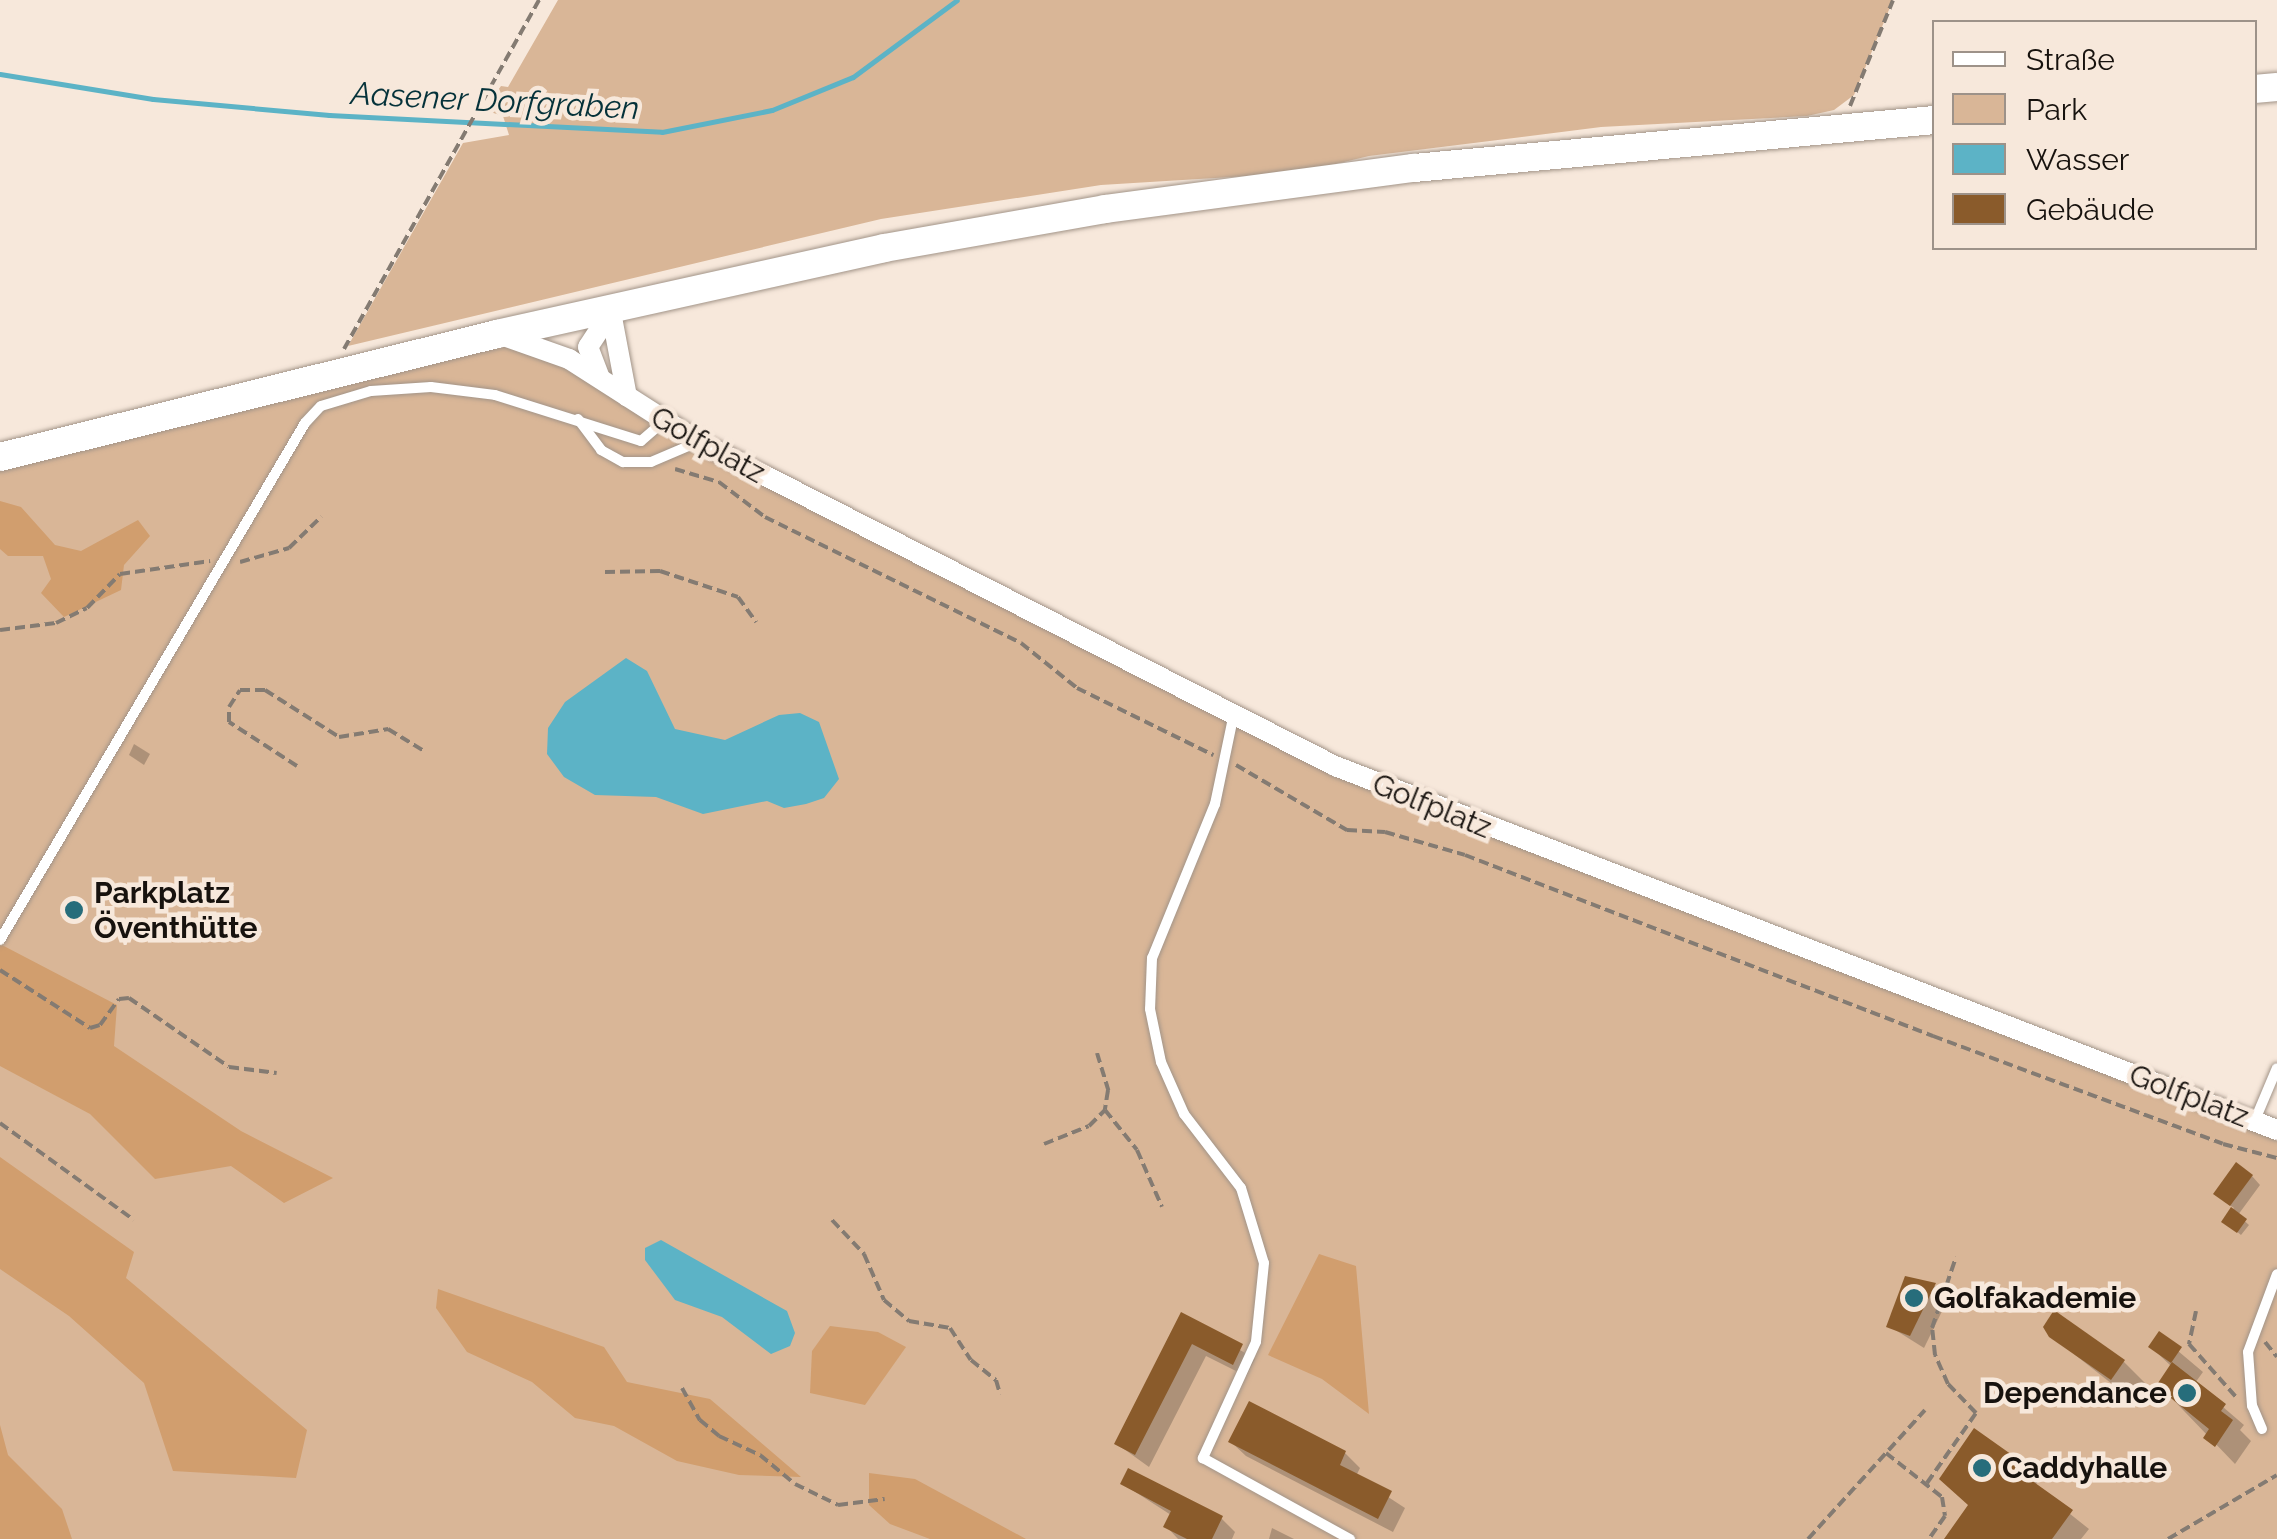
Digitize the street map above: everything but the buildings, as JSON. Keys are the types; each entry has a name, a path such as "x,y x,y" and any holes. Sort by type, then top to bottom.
{"street":[{"path":"0,457 497,334 611,312 884,248 1106,210 1414,168 1932,120"},
{"path":"604,382 588,346 611,312"},
{"path":"611,312 627,397"},
{"name":"Golfplatz","path":"497,334 544,347 698,442 1233,718 1457,817 2277,1130"}],"lane":[{"path":"0,940 305,423 337,397 431,387 495,395 641,441 663,422"},
{"path":"578,419 601,450 623,462 651,462 698,442"},
{"path":"1233,718 1228,761 1152,958 1150,1009 1161,1062 1184,1114 1241,1188 1264,1263 1256,1342 1203,1458 1350,1539"},
{"path":"2254,1120 2277,1068"},
{"path":"2262,1429 2252,1406 2248,1352 2277,1274"}],"path":[{"path":"350,328 539,0"},
{"path":"1854,95 1892,0"},
{"path":"651,462 719,482 766,517 1021,642 1077,688 1228,761 1347,830 1385,832 1465,856 2223,1144 2277,1158"},
{"path":"0,630 56,623 88,608 120,574 146,566 246,562 289,548 321,517"},
{"path":"605,572 660,571 738,597 756,622"},
{"path":"297,766 228,722 228,706 240,690 265,690 340,738 388,729 424,751"},
{"path":"0,970 90,1028 100,1025 119,999 129,998 230,1067 277,1074"},
{"path":"1044,1144 1089,1126 1105,1110 1108,1090 1096,1053"},
{"path":"1105,1110 1138,1150 1162,1207"},
{"path":"0,1123 134,1220"},
{"path":"832,1220 864,1254 884,1300 909,1321 950,1328 971,1360 996,1380 1000,1394"},
{"path":"1927,1483 1976,1413 1948,1384 1935,1356 1932,1328 1956,1257"},
{"path":"2196,1311 2189,1344 2211,1375 2252,1406"},
{"path":"682,1388 719,1436 760,1455 795,1484 838,1505 885,1499"},
{"path":"1808,1539 1925,1410"},
{"path":"1886,1453 1927,1483 1946,1509 1929,1539"},
{"path":"2168,1539 2277,1474"}],"green space":[{"path":"558,0 1893,0 1854,95 1834,110 1807,116 1601,127 1369,156 1298,173 1101,185 881,219 348,346 463,143 509,135 503,116 484,110 501,86 508,87"},
{"path":"505,345 561,362 650,423 1331,772 2277,1140 2277,1539 0,1539 0,470"}],"shaded area":[{"path":"0,501 21,507 55,545 81,551 138,520 150,536 124,565 121,590 64,617 41,593 51,579 43,556 8,556 0,549"},
{"path":"0,944 117,1005 114,1046 241,1131 333,1178 284,1203 231,1166 155,1179 90,1114 0,1066"},
{"path":"0,1157 134,1252 126,1278 307,1430 296,1478 173,1471 144,1383 69,1316 0,1269"},
{"path":"1319,1254 1356,1266 1369,1414 1322,1379 1268,1355"},
{"path":"438,1289 604,1347 627,1382 710,1399 801,1477 739,1475 677,1461 614,1426 575,1418 532,1382 467,1352 436,1308"},
{"path":"830,1326 878,1332 906,1347 865,1405 810,1393 812,1351"},
{"path":"0,1425 8,1455 62,1509 72,1539 0,1539"},
{"path":"869,1473 915,1479 1026,1539 930,1539 890,1524 869,1505"}],"water":[{"path":"626,658 647,671 675,729 725,740 779,715 800,713 819,722 839,779 824,798 806,804 784,808 767,801 703,814 656,797 595,795 564,777 547,754 548,728 565,702"},
{"path":"661,1240 787,1311 795,1333 790,1346 771,1354 722,1317 675,1300 645,1260 645,1248"}],"waterway":[{"name":"Aasener Dorfgraben","path":"0,74 153,99 329,115 662,132 772,110 853,77 957,0"}],"place":[{"name":"Parkplatz Öventhütte","path":"74,910"},
{"name":"Golfakademie","path":"1914,1298"},
{"name":"Dependance","path":"2187,1393"},
{"name":"Caddyhalle","path":"1982,1468"}]}
